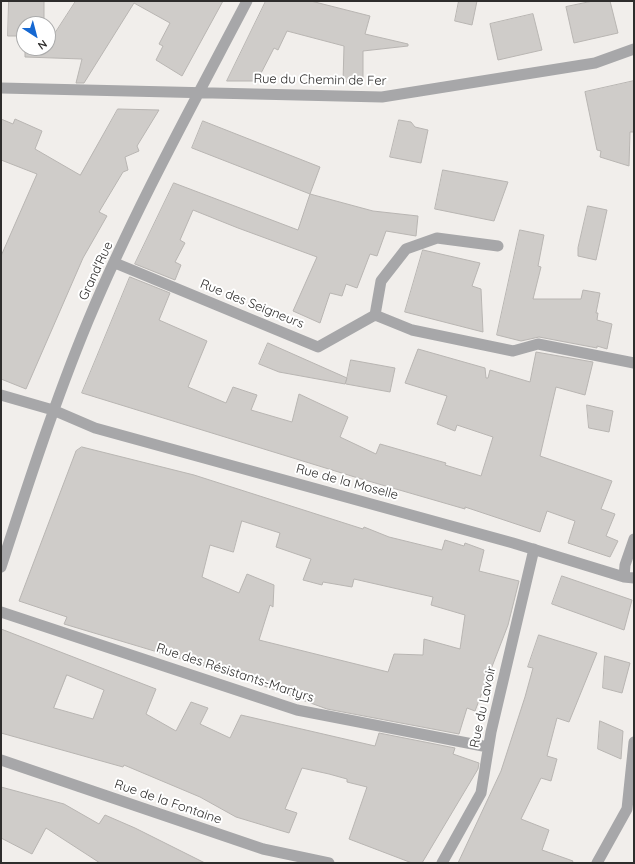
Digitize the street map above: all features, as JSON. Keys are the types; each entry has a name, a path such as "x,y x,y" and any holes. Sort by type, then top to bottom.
{"street":[{"name":"Grand'Rue","path":"1,567 53,410 89,320 115,263 199,92 247,1"},
{"name":"Rue du Chemin de Fer","path":"1,88 382,97 594,63 634,49"},
{"path":"498,246 438,238 406,250 381,281 375,315 412,330 513,351 538,344 634,363"},
{"name":"Rue des Seigneurs","path":"115,263 318,347 375,315"},
{"name":"Rue de la Moselle","path":"1,395 53,410 95,428 534,549 629,578"},
{"path":"629,578 625,565 634,539"},
{"name":"Rue du Lavoir","path":"442,863 480,793 488,747 534,549"},
{"name":"Rue des Résistants-Martyrs","path":"1,612 297,710 488,747"},
{"path":"597,863 627,809 634,742"},
{"name":"Rue de la Fontaine","path":"1,760 263,850 329,863"}],"building":[{"path":"9,1 44,1 44,16 16,16 16,36 8,36"},
{"path":"76,1 223,1 182,76 156,60 163,46 159,44 170,23 134,3 84,83 76,83 82,59 25,57 56,56 56,32"},
{"path":"266,1 311,1 370,16 365,34 408,44 408,46 363,51 363,81 343,82 344,46 287,31 278,50 274,48 257,81 227,81"},
{"path":"459,1 477,1 472,25 455,21"},
{"path":"593,1 610,1 618,33 574,43 566,7"},
{"path":"533,14 542,50 498,60 490,24"},
{"path":"634,81 634,132 630,132 629,166 600,157 601,151 597,150 585,92"},
{"path":"118,109 159,110 137,146 139,151 125,157 128,170 123,172 99,212 107,216 83,258 26,389 1,379 1,256 37,174 1,160 1,119 13,124 15,119 42,131 35,149 80,175"},
{"path":"399,120 411,122 415,127 428,130 421,163 390,157"},
{"path":"203,121 320,167 310,194 192,148"},
{"path":"443,170 508,182 494,221 435,209"},
{"path":"174,183 298,230 310,194 373,211 418,216 416,236 386,231 377,256 370,254 357,288 346,284 342,296 330,293 320,323 293,311 317,257 193,210 180,240 185,243 175,262 181,265 175,280 135,264"},
{"path":"588,206 607,210 596,260 578,256 578,248"},
{"path":"520,230 544,235 538,266 541,267 533,299 581,299 583,290 600,293 596,313 598,313 597,320 612,324 607,349 597,346 597,348 539,337 521,341 497,335"},
{"path":"423,250 480,263 472,286 481,289 483,332 405,312"},
{"path":"130,277 170,293 159,320 207,341 188,387 226,403 233,387 257,395 251,410 292,422 299,394 348,417 340,437 376,454 380,444 446,463 445,465 481,476 493,437 457,425 455,431 437,424 447,396 405,383 418,349 485,368 486,378 488,378 490,370 530,382 536,352 593,362 585,395 556,387 540,456 612,481 601,509 615,514 606,536 618,541 610,557 568,543 575,521 547,511 540,532 465,507 465,509 358,478 82,393"},
{"path":"268,343 347,378 345,384 279,372 259,364"},
{"path":"351,360 395,368 390,392 346,384"},
{"path":"587,405 613,411 609,432 589,428"},
{"path":"82,447 194,475 363,529 364,527 389,537 442,550 445,540 464,546 465,543 484,550 479,571 519,581 508,625 475,711 467,708 459,734 327,709 231,674 64,624 67,617 19,601 76,451","holes":["242,521 280,533 276,547 311,559 303,580 322,585 323,582 352,587 354,579 433,597 431,605 465,615 460,649 424,639 423,655 394,654 388,672 259,640 270,605 273,607 274,585 247,574 239,593 202,577 210,545 233,552"]},
{"path":"562,576 632,600 624,630 552,604"},
{"path":"1,629 156,689 146,714 176,731 191,702 208,708 200,724 230,738 241,715 375,746 379,733 455,748 453,754 479,763 478,769 422,863 412,863 349,839 367,787 347,782 347,779 302,768 285,809 297,813 289,833 236,817 200,797 124,765 123,767 1,733","holes":["67,675 104,690 93,719 54,708"]},
{"path":"539,635 597,653 569,722 557,718 547,756 557,759 551,781 541,778 521,819 549,830 542,850 573,861 572,863 458,863 501,771 525,697 533,668 528,667"},
{"path":"605,656 630,663 622,693 603,688"},
{"path":"600,721 623,731 621,759 598,749"},
{"path":"1,787 64,804 99,824 105,815 135,828 205,863 100,863 46,828 32,854 1,838"}]}
